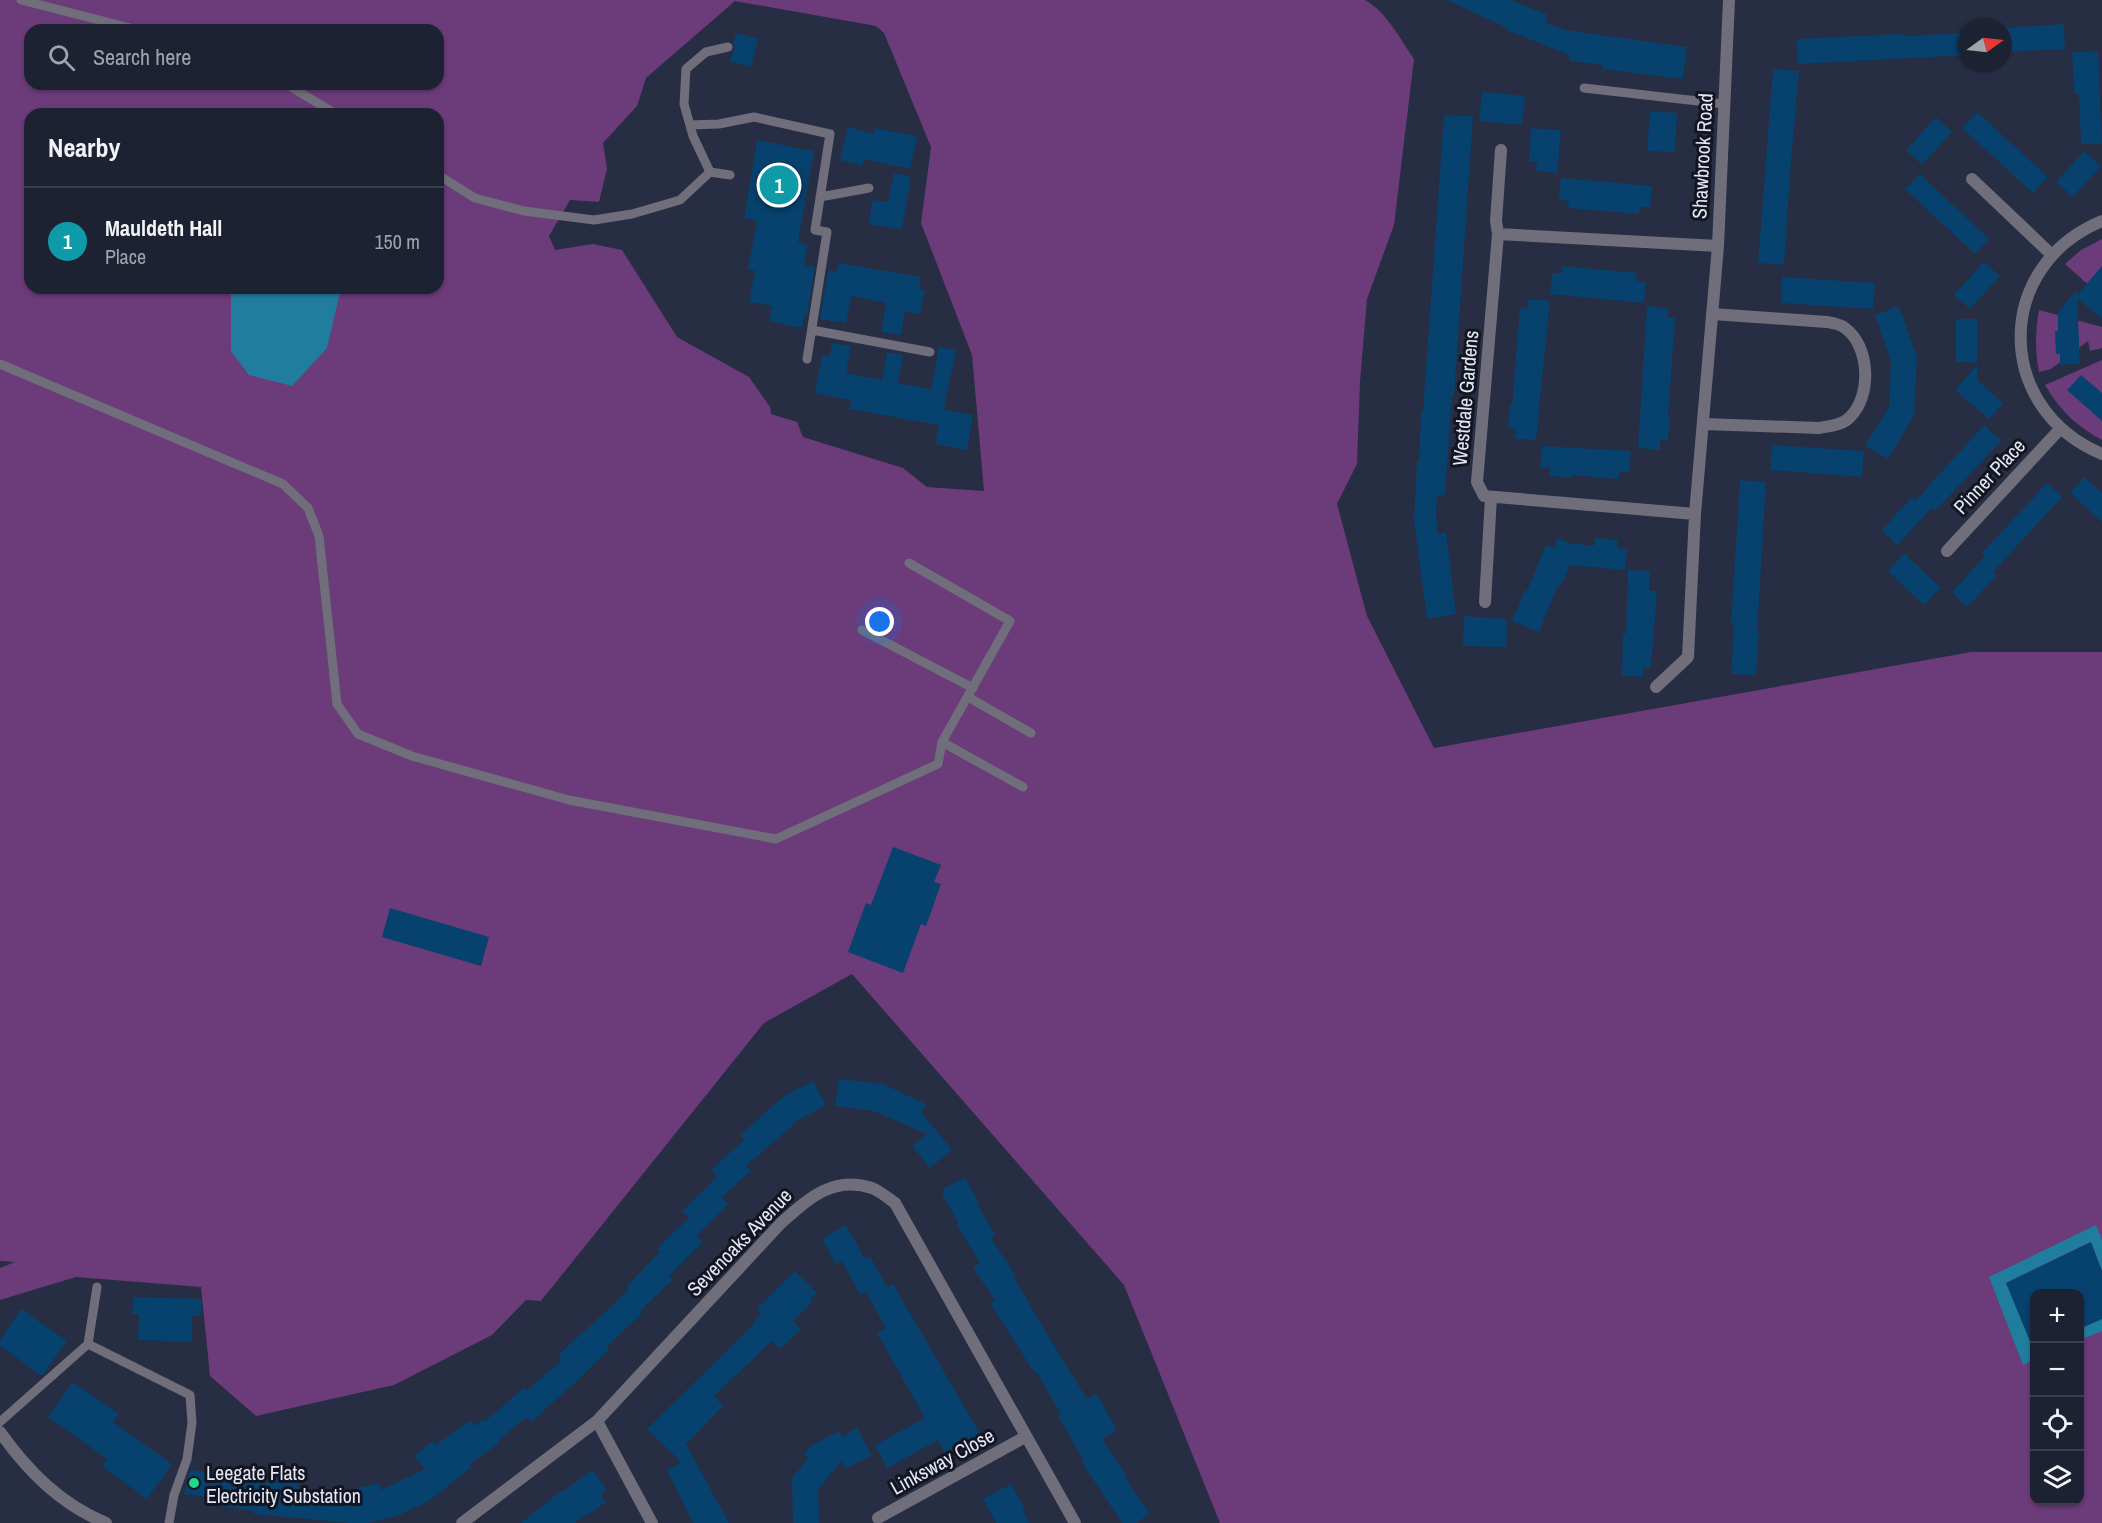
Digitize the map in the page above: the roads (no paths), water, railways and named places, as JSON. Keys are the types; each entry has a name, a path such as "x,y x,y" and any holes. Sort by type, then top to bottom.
{"street":[{"name":"Shawbrook Road","path":"1656,687 1688,657 1695,514 1718,246 1729,0"},
{"name":"Westdale Gardens","path":"1491,497 1484,496 1477,482 1498,234 1496,221 1501,150"},
{"path":"1972,179 2052,255"},
{"path":"2102,221 2066,241 2037,274 2027,296 2021,320 2020,344 2031,390 2044,411 2060,429 2079,443 2102,454"},
{"path":"1498,234 1718,246"},
{"path":"1704,424 1820,428 1837,425 1850,417 1865,386 1865,368 1861,352 1854,336 1843,326 1827,322 1712,314"},
{"name":"Pinner Place","path":"1947,551 2060,429"},
{"path":"1485,602 1491,497 1695,514"},
{"name":"Sevenoaks Avenue","path":"462,1523 597,1421 782,1223 812,1196 843,1184 872,1188 895,1203 1075,1523"},
{"path":"597,1421 652,1523"},
{"path":"0,1432 38,1479 80,1511 106,1523"},
{"name":"Linksway Close","path":"878,1518 1025,1437"}],"lane":[{"path":"21,0 115,24"},
{"path":"710,172 693,136 684,104 686,69 706,52 728,47"},
{"path":"1584,88 1724,104"},
{"path":"296,90 326,108"},
{"path":"690,125 719,124 754,117 830,134 815,230 827,232 807,359"},
{"path":"710,172 730,175"},
{"path":"444,180 475,198 524,211 594,220 632,214 680,200 710,172"},
{"path":"820,197 869,188"},
{"path":"812,330 930,352"},
{"path":"0,364 284,484 308,508 319,536 337,704 358,734 412,756 570,800 776,839 938,764 942,742 1010,621 909,563"},
{"path":"862,630 970,692 1031,733"},
{"path":"942,742 1023,787"},
{"path":"0,1422 88,1344 98,1287"},
{"path":"88,1344 190,1395 192,1424 187,1459 174,1495 170,1523"}],"water":[{"path":"231,294 340,294 327,348 292,386 249,375 231,351"},
{"path":"2096,1225 2102,1240 2102,1271 2090,1242 2006,1283 2030,1340 2030,1362 2023,1365 1989,1277"},
{"path":"2102,1319 2102,1331 2084,1338 2084,1327"}],"place":[{"name":"Mauldeth Hall","path":"779,185"},
{"name":"Leegate Flats Electricity Substation","path":"194,1483"}]}
